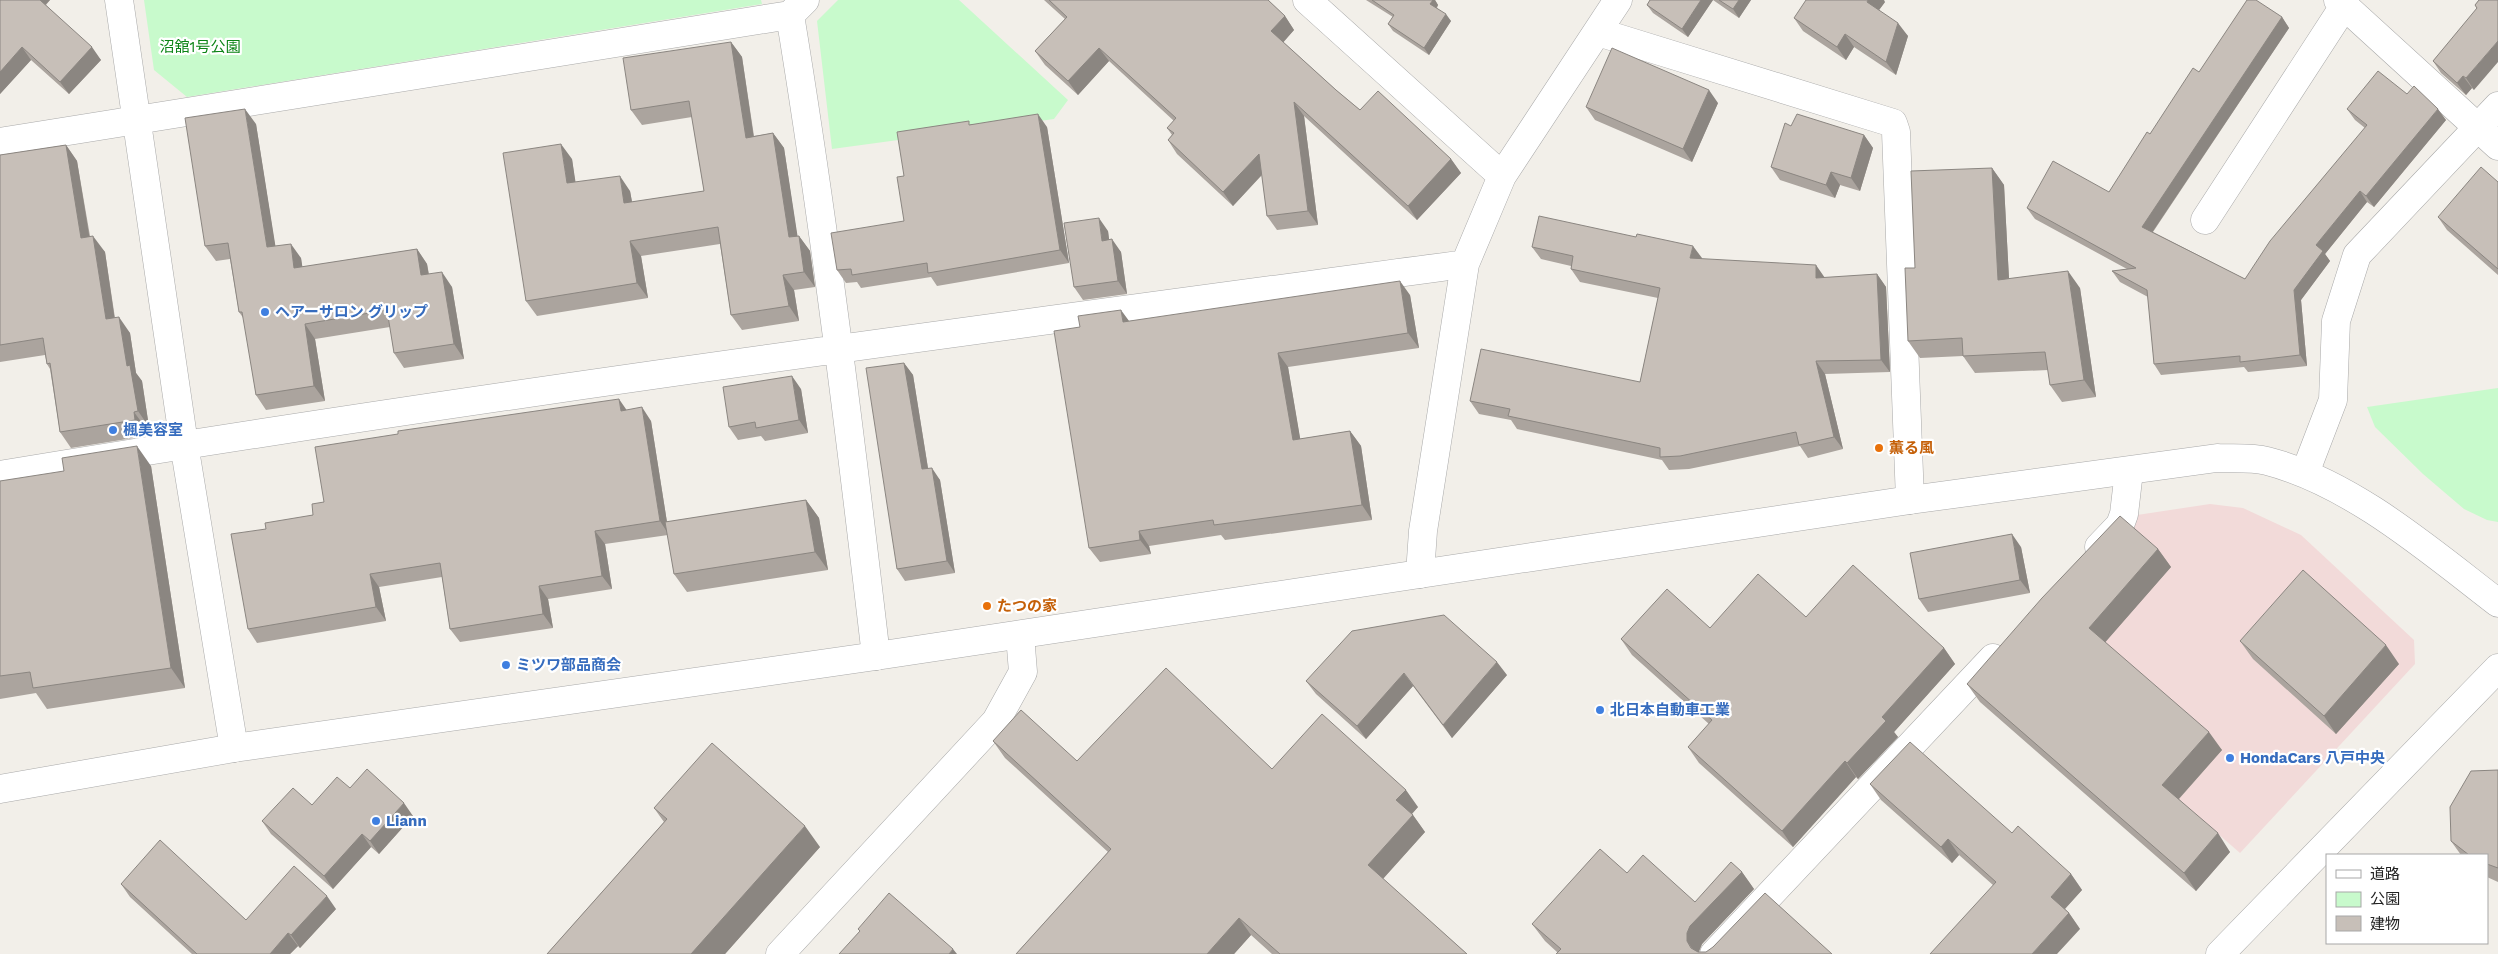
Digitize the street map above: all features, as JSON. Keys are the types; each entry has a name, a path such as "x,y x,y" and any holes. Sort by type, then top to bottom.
{"street":[{"path":"119,0 184,444 234,748"},
{"path":"1306,0 1502,176"},
{"path":"1420,574 1423,531 1465,264 1502,176 1618,0"},
{"path":"2206,220 2341,3 2498,146"},
{"path":"0,142 138,121 797,8 813,153 840,348 876,656"},
{"path":"1598,32 1893,123 1896,132 1910,500"},
{"path":"2305,473 2333,400 2336,321 2357,255 2498,106"},
{"path":"0,475 184,444 840,348 1465,264"},
{"path":"0,788 234,748 1020,635 1910,500 2217,458 2264,460 2305,473 2367,506 2498,603"},
{"path":"2079,568 2120,526 2124,514 2129,471"},
{"path":"780,954 996,721 1023,672 1020,635"},
{"path":"1714,954 2010,640"},
{"path":"2220,954 2498,668"}],"shaded area":[{"name":"HondaCars 八戸中央","path":"2210,504 2243,508 2301,535 2414,640 2415,664 2240,853 2013,655 2137,515"}],"green space":[{"name":"沼舘1号公園","path":"144,0 761,0 762,4 187,97 154,70"},
{"path":"838,0 959,0 1068,100 1054,119 832,149 817,21"},
{"path":"2498,388 2498,522 2487,520 2464,509 2423,474 2375,427 2367,407"}],"building":[{"path":"0,0 40,0 92,47 60,82 22,47 0,72"},
{"path":"1049,0 1268,0 1285,16 1271,31 1336,90 1360,110 1378,91 1451,159 1408,206 1294,102 1308,211 1267,216 1259,154 1223,192 1168,140 1174,133 1167,128 1176,118 1099,48 1068,81 1035,51 1067,17"},
{"path":"1372,0 1433,0 1430,4 1446,14 1424,48 1388,24 1394,15"},
{"path":"1650,0 1701,0 1682,29 1647,5"},
{"path":"1719,0 1739,0 1733,9"},
{"path":"1806,0 1868,0 1867,2 1898,23 1886,62 1845,34 1837,47 1794,18"},
{"path":"2247,0 2256,0 2282,17 2142,227 2245,279 2270,241 2367,125 2347,109 2378,71 2407,94 2414,86 2438,109 2366,196 2360,191 2316,245 2323,251 2294,290 2300,355 2240,362 2240,356 2154,364 2147,290 2112,271 2136,268 2027,208 2053,161 2109,192 2147,132 2150,134 2193,68 2199,72"},
{"path":"2479,0 2498,0 2498,41 2466,78 2463,76 2457,83 2433,61 2477,8 2475,5"},
{"path":"731,42 746,138 773,133 789,237 799,236 804,272 783,275 789,306 731,315 718,227 630,241 637,283 526,301 503,153 561,144 567,183 620,176 624,203 704,191 689,101 631,110 623,58"},
{"path":"1612,48 1709,90 1683,149 1586,107"},
{"path":"245,109 267,247 291,244 294,268 417,249 421,275 442,272 454,344 394,353 387,310 305,324 314,386 256,395 242,312 239,312 228,243 205,246 185,118"},
{"path":"1038,114 1060,250 928,273 927,263 852,275 851,269 837,270 831,233 904,221 897,177 904,176 897,132 969,121 969,125"},
{"path":"1797,114 1864,135 1851,178 1831,172 1826,185 1771,167 1785,123 1791,126"},
{"path":"66,145 81,238 93,236 106,319 119,317 127,366 130,365 138,411 134,412 135,420 60,432 50,363 47,364 43,338 0,345 0,155"},
{"path":"2481,167 2498,182 2498,269 2438,217"},
{"path":"1992,168 1998,280 2068,271 2084,380 2050,385 2045,352 1963,356 1962,338 1908,341 1905,268 1915,268 1911,171"},
{"path":"1539,216 1636,237 1637,234 1693,246 1690,258 1816,265 1816,278 1877,274 1881,360 1816,361 1834,437 1799,445 1796,432 1680,456 1660,457 1660,448 1508,416 1510,409 1470,401 1481,349 1640,382 1660,288 1571,269 1573,256 1532,247"},
{"path":"1099,218 1102,241 1112,239 1118,281 1074,287 1064,223"},
{"path":"1400,281 1408,333 1278,353 1293,440 1350,431 1362,505 1214,525 1213,520 1139,531 1140,540 1089,548 1054,331 1080,327 1078,316 1121,310 1123,322"},
{"path":"904,363 922,469 932,468 947,561 897,569 866,368"},
{"path":"792,376 799,420 756,428 755,422 729,427 723,387"},
{"path":"619,399 621,411 642,407 660,521 595,531 602,576 539,586 543,614 450,629 440,563 370,574 376,607 248,629 231,534 266,529 265,523 313,515 312,504 324,502 315,447 398,434 398,431"},
{"path":"137,446 171,668 33,688 30,672 0,676 0,481 64,471 62,458"},
{"path":"806,500 815,552 674,574 665,522"},
{"path":"2120,516 2158,549 2089,628 2209,732 2162,785 2218,833 2184,873 1967,684 2042,598"},
{"path":"2012,534 2020,580 1919,599 1910,553"},
{"path":"1853,565 1944,648 1882,717 1886,721 1847,763 1845,761 1782,831 1688,747 1712,720 1621,639 1667,589 1710,628 1758,574 1806,617"},
{"path":"2303,570 2386,645 2324,716 2240,641"},
{"path":"1444,615 1497,662 1443,725 1404,673 1357,726 1306,681 1352,631"},
{"path":"1166,668 1272,769 1322,714 1406,790 1396,800 1413,815 1368,865 1467,954 1280,954 1239,918 1207,954 1016,954 1111,849 993,741 1021,710 1077,761"},
{"path":"1910,742 2012,833 2018,826 2071,874 2051,897 2069,913 2032,954 1930,954 1996,882 1948,839 1941,847 1870,784"},
{"path":"712,743 805,826 691,954 547,954 667,819 654,808"},
{"path":"367,769 404,803 370,841 362,834 324,876 262,821 293,788 312,805 337,777 350,788"},
{"path":"2498,770 2498,868 2488,864 2488,854 2468,854 2451,841 2450,807 2471,771"},
{"path":"160,840 246,920 294,866 327,896 291,935 288,933 270,954 197,954 121,884"},
{"path":"1600,849 1627,873 1643,855 1695,902 1731,862 1742,872 1690,926 1687,933 1687,941 1691,948 1698,952 1706,952 1713,947 1765,893 1832,954 1556,954 1561,949 1532,924"},
{"path":"889,893 953,949 949,954 839,954 860,931 858,929"}],"place":[{"name":"ヘアーサロン グリップ","path":"265,312"},
{"name":"楓美容室","path":"113,430"},
{"name":"薫る風","path":"1879,448"},
{"name":"たつの家","path":"987,606"},
{"name":"ミツワ部品商会","path":"506,665"},
{"name":"北日本自動車工業","path":"1600,710"},
{"name":"HondaCars 八戸中央","path":"2230,758"},
{"name":"Liann","path":"376,821"}]}
